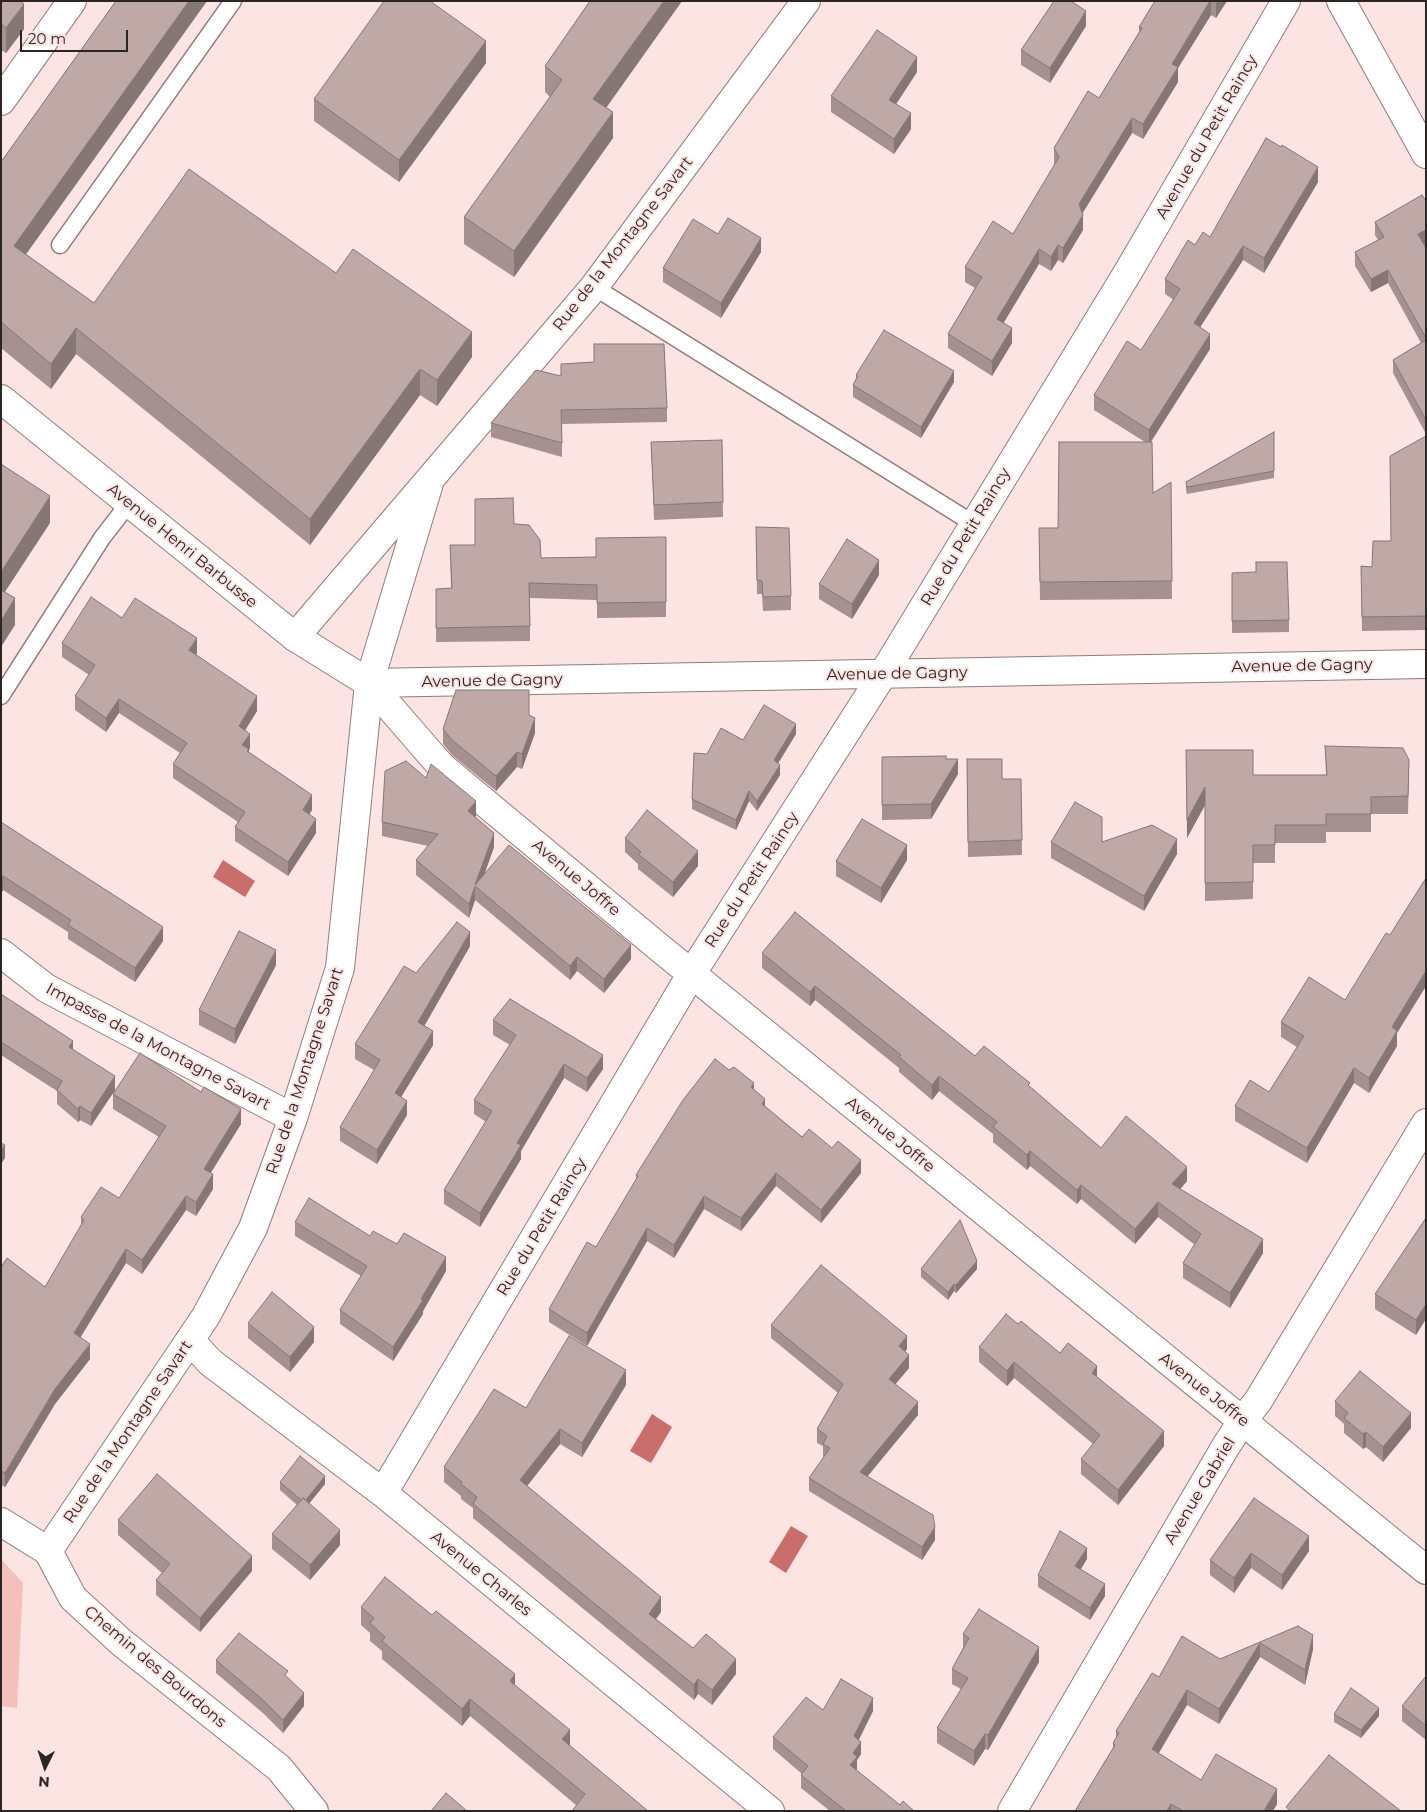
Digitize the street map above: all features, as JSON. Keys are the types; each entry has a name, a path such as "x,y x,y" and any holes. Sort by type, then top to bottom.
{"street":[{"path":"1,101 72,1"},
{"name":"Avenue du Petit Raincy","path":"1128,272 1286,1"},
{"path":"1340,1 1426,154"},
{"name":"Rue de la Montagne Savart","path":"295,637 594,287 805,2"},
{"name":"Rue du Petit Raincy","path":"382,1493 692,973 883,674 1128,272"},
{"name":"Avenue Henri Barbusse","path":"1,399 295,637 369,684"},
{"name":"Rue de la Montagne Savart","path":"48,1551 206,1316 254,1228 293,1118 340,968 369,684 430,480"},
{"name":"Avenue de Gagny","path":"369,684 1426,664"},
{"name":"Avenue Joffre","path":"369,684 441,766 661,950 692,973 1426,1570"},
{"name":"Impasse de la Montagne Savart","path":"1,953 46,988 293,1118"},
{"name":"Avenue Gabriel","path":"1012,1811 1243,1420 1258,1400 1426,1123"},
{"name":"Avenue Charles","path":"190,1340 210,1362 382,1493 770,1811"},
{"path":"1,1522 48,1551"},
{"name":"Chemin des Bourdons","path":"48,1551 73,1598 120,1642 279,1768 314,1811"}],"lane":[{"path":"60,245 234,1"},
{"path":"594,287 974,524"},
{"path":"1,696 102,538 130,503"}],"shaded area":[{"path":"223,860 255,881 245,897 213,877"},
{"path":"652,1414 672,1427 651,1463 630,1451"},
{"path":"791,1526 808,1536 786,1573 769,1562"},
{"path":"1,1559 23,1583 17,1708 1,1706"}],"building":[{"path":"1,1 20,1 24,4 6,28 1,24"},
{"path":"116,1 189,1 14,246 94,303 189,169 336,273 353,249 472,332 437,380 420,369 310,519 76,328 51,364 1,322 1,162"},
{"path":"384,1 430,1 486,41 399,160 314,99"},
{"path":"590,1 664,1 593,99 613,112 514,251 464,217 562,80 545,66"},
{"path":"1054,1 1071,1 1086,11 1050,68 1021,50"},
{"path":"1155,1 1210,1 1172,64 1178,67 1143,124 1132,118 1079,204 1083,215 1063,248 1058,245 1051,257 1039,249 997,319 1012,328 992,361 948,334 982,277 965,267 993,221 1013,234 1059,157 1054,148 1088,91 1099,98 1142,28 1139,27"},
{"path":"877,30 917,57 889,100 911,113 894,139 831,96"},
{"path":"1266,138 1281,147 1282,145 1318,167 1264,258 1243,246 1194,323 1210,334 1149,430 1094,395 1127,341 1141,350 1180,289 1165,279 1188,240 1195,245 1203,232 1210,237"},
{"path":"1422,195 1426,201 1426,230 1418,234 1426,248 1426,338 1388,270 1371,279 1355,252 1384,237 1375,222"},
{"path":"728,218 761,238 721,303 663,268 693,219 718,234"},
{"path":"884,330 954,371 921,427 853,385 858,376 856,375"},
{"path":"1426,340 1426,420 1393,360"},
{"path":"594,344 664,344 667,408 561,410 562,443 491,423 536,370 561,376 561,364 594,362"},
{"path":"1274,432 1274,471 1187,487 1186,482"},
{"path":"1426,436 1426,616 1362,617 1361,566 1372,567 1373,541 1391,541 1390,456"},
{"path":"722,440 723,502 654,505 651,442"},
{"path":"1059,442 1152,442 1153,493 1171,482 1172,581 1040,582 1039,528 1058,528"},
{"path":"1,464 50,496 1,572"},
{"path":"513,498 514,524 529,525 540,540 541,558 596,557 596,538 666,537 666,602 597,603 597,585 529,583 530,626 436,628 436,589 452,588 450,545 475,545 475,499"},
{"path":"756,527 789,528 791,596 763,597 762,581 757,580"},
{"path":"847,539 879,560 852,604 819,584"},
{"path":"1256,562 1287,562 1289,620 1232,621 1232,573 1256,572"},
{"path":"1,590 15,598 1,621"},
{"path":"91,597 122,618 135,598 197,638 189,650 257,696 239,726 250,734 242,745 249,749 247,751 312,795 303,810 316,819 288,862 235,827 245,812 173,764 187,743 119,699 106,718 75,696 95,665 62,643"},
{"path":"456,690 529,690 529,715 535,718 522,754 517,752 496,776 452,740 443,729"},
{"path":"764,705 796,724 774,760 780,765 757,801 749,791 736,820 692,799 694,753 707,754 721,728 743,740"},
{"path":"1325,746 1403,748 1409,760 1408,796 1371,797 1371,814 1326,814 1326,825 1275,825 1275,845 1253,845 1253,882 1205,883 1205,787 1187,820 1186,750 1253,750 1253,775 1327,775"},
{"path":"946,756 946,759 958,759 931,804 882,805 882,757"},
{"path":"967,759 1002,759 1002,779 1021,779 1022,840 968,842"},
{"path":"406,761 426,778 431,764 476,801 468,811 494,833 475,885 509,845 631,945 604,979 577,957 570,966 475,886 469,904 416,860 438,834 382,822 385,771"},
{"path":"1075,802 1102,817 1102,842 1152,825 1177,839 1144,896 1051,842"},
{"path":"647,810 698,851 673,882 638,854 641,852 625,838"},
{"path":"862,819 907,845 881,888 836,861"},
{"path":"1,822 163,927 135,968 68,925 71,920 3,876 1,877"},
{"path":"1426,878 1426,971 1392,1027 1397,1031 1369,1078 1354,1068 1307,1148 1235,1106 1250,1080 1269,1092 1304,1036 1281,1022 1309,977 1345,1000 1386,933 1390,935"},
{"path":"795,912 975,1056 984,1046 1030,1083 1028,1085 1101,1148 1126,1116 1187,1167 1172,1184 1263,1239 1230,1293 1183,1263 1201,1234 1158,1202 1135,1229 1081,1185 1077,1190 1030,1151 1027,1155 993,1127 997,1122 939,1076 932,1085 899,1057 901,1055 815,986 810,992 762,953"},
{"path":"457,922 470,932 418,1022 433,1031 395,1093 407,1101 377,1150 340,1127 380,1060 355,1044 404,966 416,973"},
{"path":"239,931 276,950 235,1029 199,1010"},
{"path":"1,994 73,1041 69,1047 115,1076 91,1113 80,1106 78,1109 57,1090 62,1081 1,1042"},
{"path":"510,999 603,1055 587,1078 564,1064 517,1143 521,1145 480,1213 444,1190 492,1111 474,1100 516,1035 493,1020"},
{"path":"140,1053 201,1092 204,1087 241,1109 204,1169 213,1174 196,1202 186,1196 142,1260 126,1249 74,1333 90,1344 55,1389 5,1473 1,1471 1,1267 7,1258 45,1287 84,1220 81,1217 101,1187 119,1198 166,1126 113,1094"},
{"path":"715,1059 729,1070 734,1067 754,1083 751,1087 765,1099 762,1104 802,1137 809,1129 832,1148 838,1141 861,1160 821,1210 776,1173 741,1218 704,1196 674,1245 647,1228 587,1333 549,1309 587,1242 596,1247 638,1176 636,1175 683,1100"},
{"path":"309,1198 370,1236 373,1231 397,1244 404,1233 446,1257 421,1299 423,1300 393,1347 340,1310 367,1266 295,1222"},
{"path":"1426,1218 1426,1304 1416,1320 1375,1294"},
{"path":"960,1220 977,1261 948,1292 921,1269"},
{"path":"821,1265 907,1336 899,1346 909,1355 889,1379 918,1402 860,1472 933,1515 935,1527 922,1547 809,1478 830,1448 823,1444 827,1436 817,1429 843,1384 771,1325"},
{"path":"272,1292 314,1327 290,1357 248,1323"},
{"path":"1006,1314 1018,1324 1021,1321 1060,1353 1068,1343 1097,1366 1092,1373 1164,1431 1118,1490 1081,1459 1100,1435 1014,1362 1007,1371 979,1347"},
{"path":"569,1336 626,1370 582,1443 560,1429 520,1480 661,1597 649,1614 693,1648 706,1634 736,1659 712,1690 698,1679 694,1685 473,1504 477,1497 444,1467 494,1389 526,1408"},
{"path":"1360,1371 1411,1413 1383,1447 1366,1432 1363,1434 1344,1418 1348,1413 1335,1401"},
{"path":"300,1456 325,1476 306,1500 303,1498 301,1500 280,1482"},
{"path":"157,1474 252,1556 200,1618 156,1580 170,1564 118,1520"},
{"path":"303,1498 340,1530 310,1565 272,1534"},
{"path":"1254,1498 1309,1536 1282,1575 1251,1553 1234,1578 1210,1560"},
{"path":"1060,1531 1087,1548 1075,1566 1105,1584 1090,1608 1038,1575"},
{"path":"385,1577 432,1615 436,1611 515,1674 510,1681 570,1730 562,1739 648,1811 572,1811 585,1794 470,1699 462,1709 382,1641 385,1637 370,1623 374,1618 361,1607"},
{"path":"979,1609 1039,1647 988,1735 985,1734 974,1751 937,1728 968,1678 952,1669 969,1638 963,1634"},
{"path":"1298,1626 1313,1635 1305,1670 1260,1643 1219,1709 1187,1690 1152,1749 1201,1780 1216,1754 1277,1789 1264,1811 1183,1811 1171,1804 1167,1811 1075,1811 1115,1745 1113,1743 1119,1733 1116,1731 1152,1673 1159,1677 1182,1636 1220,1659"},
{"path":"239,1633 288,1671 285,1675 304,1693 283,1720 216,1660"},
{"path":"1426,1676 1426,1726 1402,1706"},
{"path":"841,1679 873,1698 854,1736 861,1742 853,1753 857,1757 850,1765 900,1805 903,1801 914,1811 846,1811 801,1775 808,1766 773,1737 806,1697 823,1710"},
{"path":"1351,1688 1379,1708 1361,1730 1334,1714"},
{"path":"1329,1755 1401,1811 1291,1811 1286,1807"},
{"path":"446,1793 467,1811 431,1811"}]}
